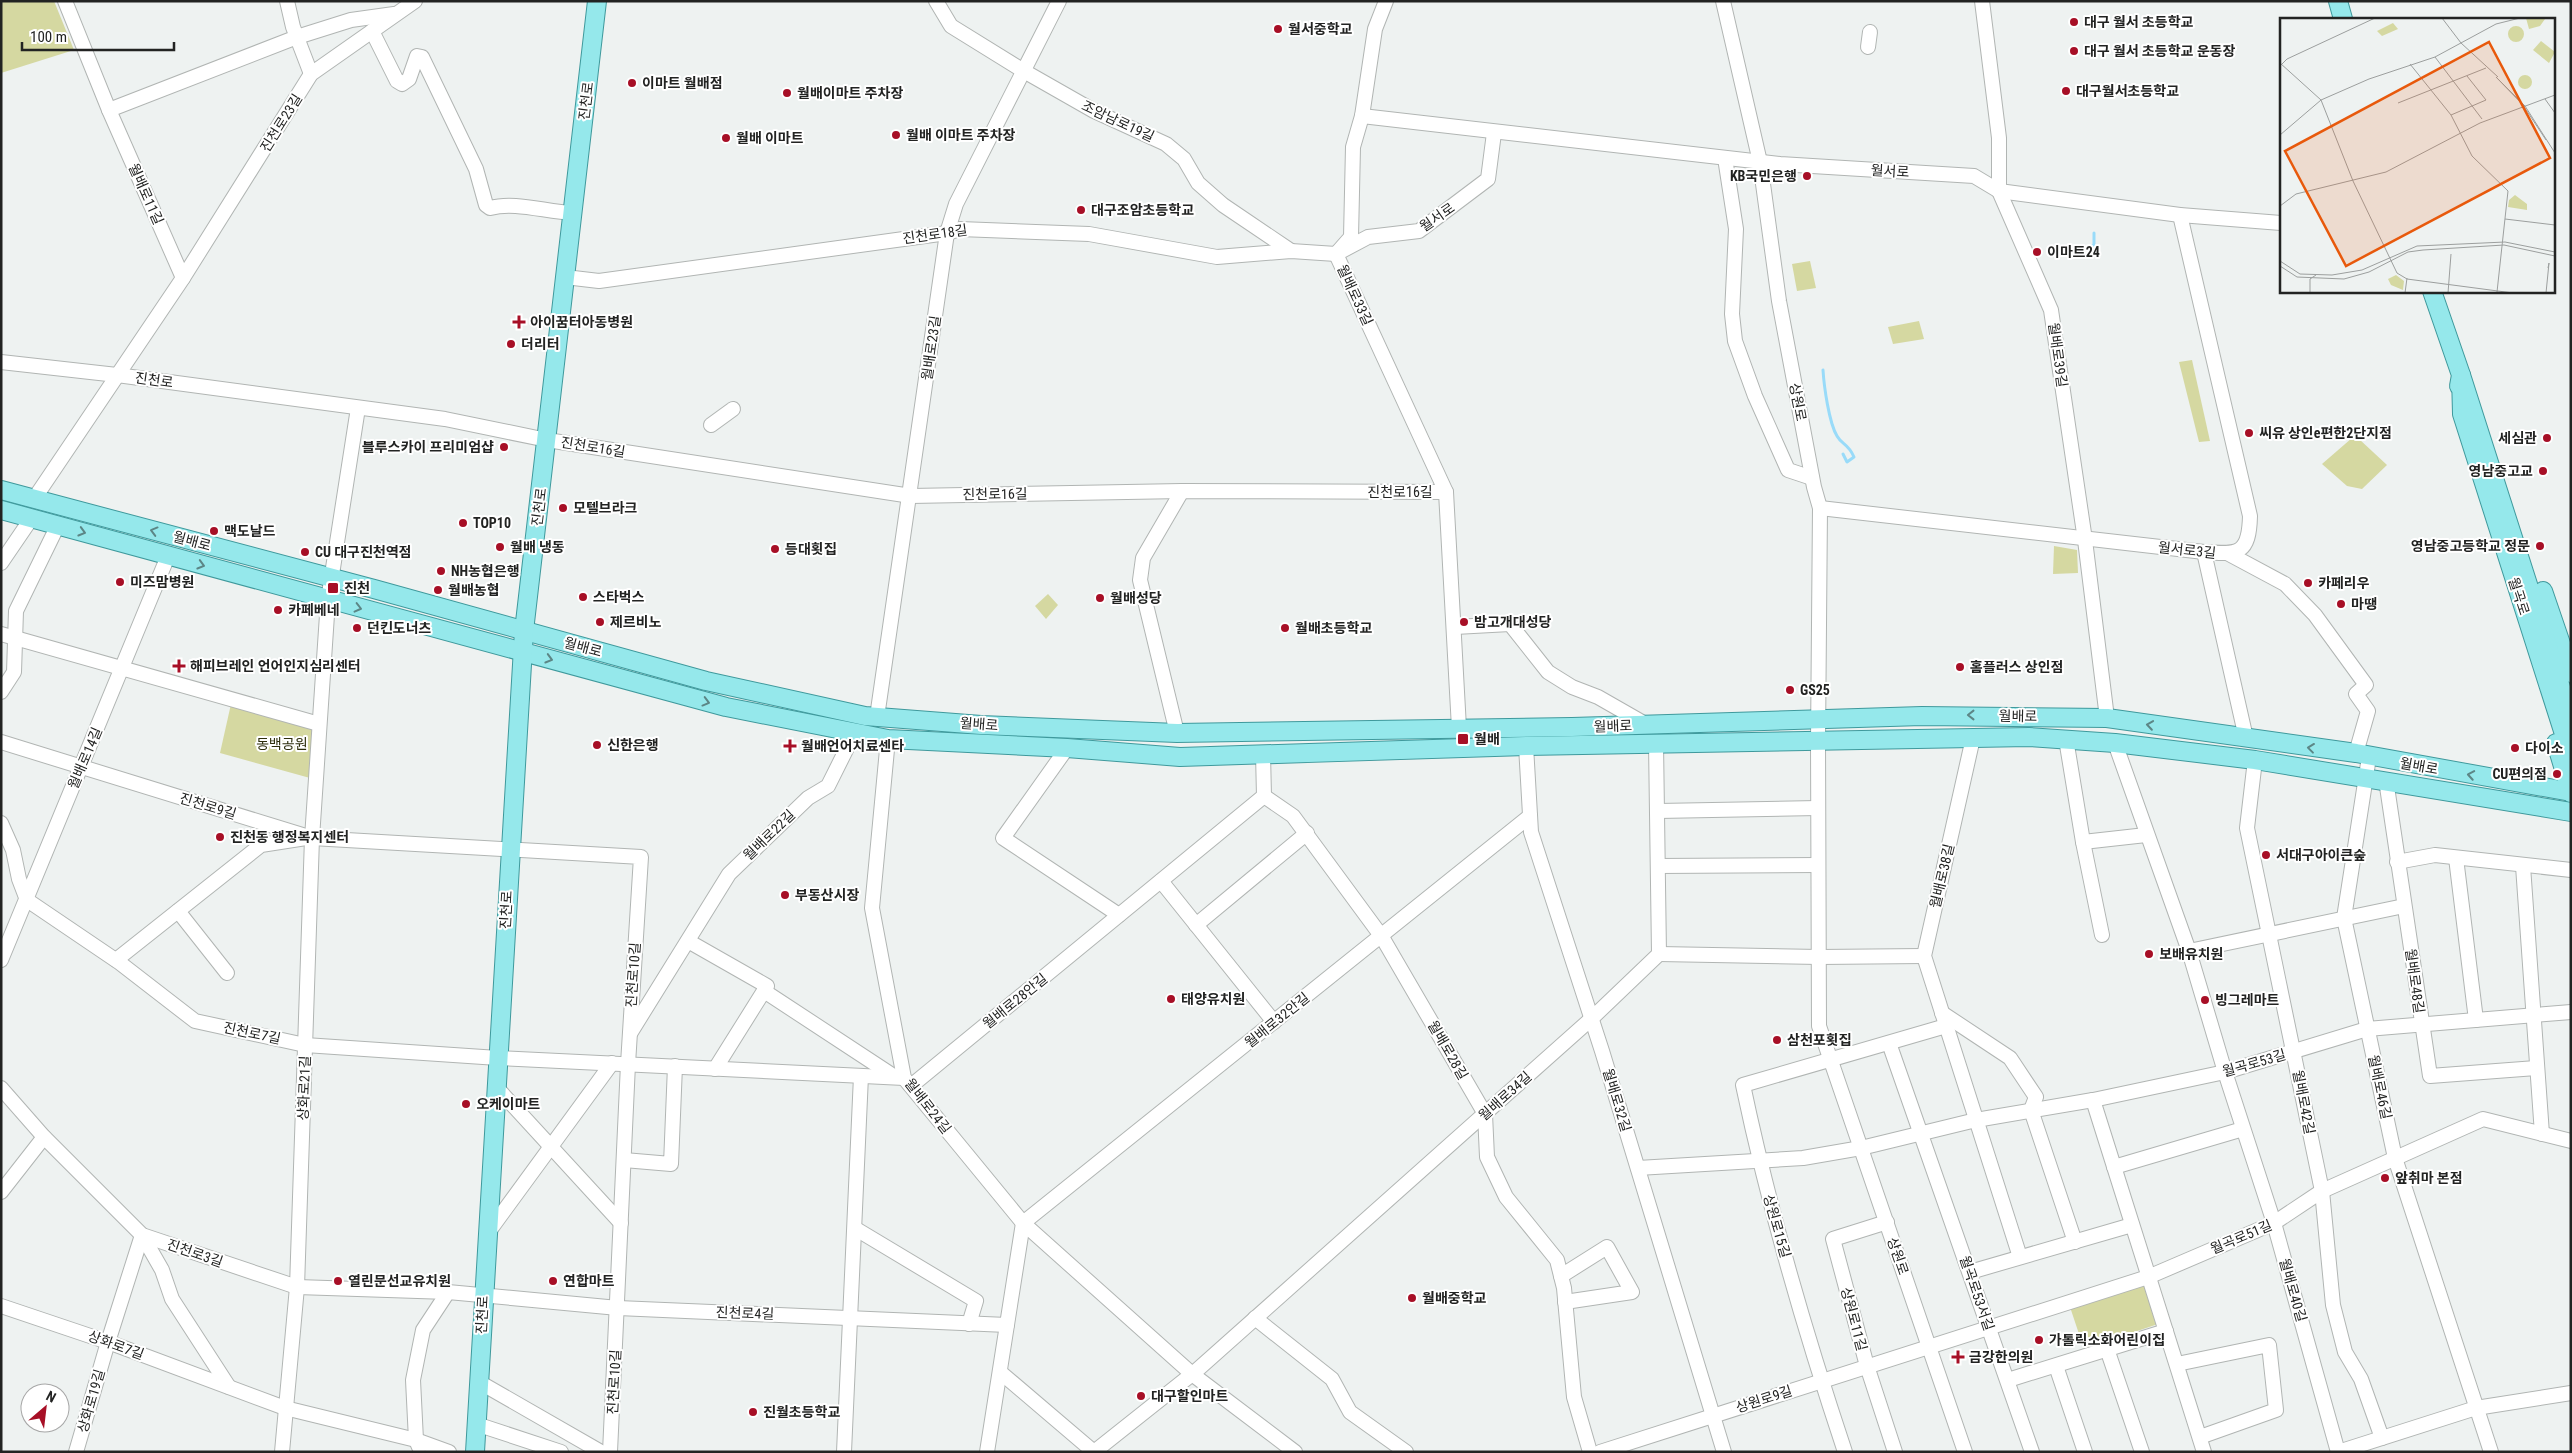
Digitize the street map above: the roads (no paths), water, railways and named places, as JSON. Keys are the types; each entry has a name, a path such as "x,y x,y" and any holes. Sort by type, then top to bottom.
{"main road":[{"name":"진천로","path":"475,1452 524,631 597,1"},
{"path":"2338,1 2343,18"},
{"name":"월곡로","path":"2432,292 2461,376 2462,414 2571,719"},
{"path":"2571,673 2477,387 2461,376 2452,419 2514,607 2571,793"},
{"name":"월배로","path":"1,490 706,681 845,713 877,717 991,725 1177,733 1647,725 1941,716 2107,718 2363,755 2571,793"},
{"name":"월배로","path":"1,510 31,520 58,525 726,707 854,734 888,739 1067,748 1180,757 1526,746 1973,738 2066,739 2255,760 2386,780 2571,812"},
{"name":"월곡로","path":"2516,566 2571,756"}],"street":[{"name":"월배로11길","path":"65,1 109,110 183,278"},
{"path":"286,1 297,38 311,74"},
{"name":"진천로23길","path":"183,278 311,74 414,1"},
{"name":"조암남로19길","path":"936,1 951,26 1022,70 1094,111 1166,144 1184,159 1198,183 1223,205 1291,251"},
{"name":"월배로23길","path":"877,717 911,496 947,233 956,204 1022,70 1059,1"},
{"name":"월배로33길","path":"1386,1 1375,29 1362,116 1353,148 1351,237 1336,254 1446,492"},
{"name":"상원로","path":"1723,1 1760,162 1779,301 1812,478 1820,508 1818,721 1819,1026 1965,1452"},
{"name":"월배로39길","path":"1982,1 1999,138 1999,191 2051,310 2107,718"},
{"path":"109,110 297,38 351,20 397,14"},
{"path":"372,31 396,81 402,84 409,79 417,56 422,57 476,169 486,205 490,208 512,204 547,212 572,213"},
{"path":"1868,47 1870,32"},
{"name":"월서로","path":"1362,116 1494,133 1760,162 1974,176 1999,191 2180,216 2280,223"},
{"name":"월서로","path":"1336,254 1368,237 1419,231 1488,179 1494,133"},
{"path":"1725,158 1736,229 1732,314 1735,341 1755,396 1788,470 1812,478"},
{"name":"월서로3길","path":"1820,508 2084,540 2204,552 2229,554 2241,549 2249,537 2250,516 2180,216"},
{"name":"진천로18길","path":"565,277 599,281 947,233 960,229 1089,234 1218,257 1291,251 1336,254"},
{"path":"34,499 183,278"},
{"path":"1,362 117,375"},
{"name":"진천로","path":"117,375 445,419 547,440"},
{"name":"상화로21길","path":"282,1452 297,1288 312,838 328,600 358,408"},
{"path":"711,425 733,409"},
{"name":"진천로16길","path":"547,440 911,496 1182,491 1446,492"},
{"path":"1177,733 1140,580 1143,558 1182,491"},
{"path":"1446,492 1455,628 1459,728"},
{"path":"1,563 31,520"},
{"path":"1,692 14,672 16,610 58,525"},
{"path":"2204,552 2246,738"},
{"name":"월배로46길","path":"2229,554 2285,584 2314,615 2366,684 2356,694 2368,711 2363,755 2366,777 2344,918 2395,1158 2491,1452"},
{"name":"월배로14길","path":"1,960 28,900 80,767 168,556"},
{"path":"1455,628 1510,624 1548,672 1572,687 1598,696 1647,725"},
{"path":"1,634 122,670 320,724"},
{"name":"월배로22길","path":"630,1034 729,874 808,798 828,786 854,734"},
{"name":"월배로38길","path":"1924,956 1973,738"},
{"name":"월배로24길","path":"888,739 872,908 903,1080 1023,1223 1192,1374 1295,1452"},
{"path":"2066,739 2083,842 2102,935"},
{"name":"진천로9길","path":"1,742 312,838 510,849"},
{"name":"월배로40길","path":"2115,743 2146,836 2189,951 2225,1072 2274,1223 2338,1452"},
{"path":"1656,744 1659,954 1819,957 1924,956 2020,1258"},
{"name":"월배로32길","path":"1526,746 1531,832 1592,1019 1724,1452"},
{"path":"1067,748 1003,838 1120,915"},
{"path":"1263,754 1264,796"},
{"name":"월배로42길","path":"2255,760 2247,828 2322,1191 2333,1305 2346,1352 2361,1379 2380,1443"},
{"name":"월배로48길","path":"2386,780 2430,1076 2536,1068"},
{"name":"월배로28안길","path":"903,1080 1120,915 1264,796"},
{"name":"월배로28길","path":"1264,796 1293,816 1382,936 1485,1114 1487,1157 1506,1197 1557,1260 1565,1302 1574,1397 1590,1452"},
{"path":"1658,811 1818,808"},
{"name":"월배로32안길","path":"1023,1223 1530,816"},
{"path":"1,823 13,850 19,879 28,900"},
{"path":"1196,925 1307,833"},
{"path":"2083,842 2146,836"},
{"path":"116,960 261,845 312,838"},
{"name":"진천로10길","path":"510,849 640,857 628,1064 610,1452"},
{"path":"2397,862 2435,855 2571,870"},
{"path":"2456,858 2476,1020"},
{"path":"1658,866 1818,864"},
{"path":"2523,866 2542,1134"},
{"path":"1161,881 1274,1022"},
{"name":"진천로7길","path":"28,900 116,960 195,1021 305,1045 498,1058 862,1076 903,1080"},
{"path":"2189,951 2270,932 2404,906"},
{"path":"178,911 227,973"},
{"path":"688,941 765,988 903,1080"},
{"name":"월배로34길","path":"1192,1374 1592,1019 1659,954"},
{"path":"715,1069 765,988"},
{"name":"월곡로53길","path":"1638,1168 1803,1158 1861,1148 1976,1120 2093,1100 2225,1072 2368,1029 2571,1012"},
{"path":"1831,1059 1889,1043 1944,1019"},
{"path":"1944,1019 2010,1058 2036,1097 2031,1110 2075,1242"},
{"path":"1889,1043 1921,1133"},
{"name":"상원로15길","path":"1831,1059 1743,1085 1759,1161 1821,1381 1845,1452"},
{"path":"487,1234 612,1063"},
{"path":"624,1160 671,1164 675,1066"},
{"path":"844,1452 852,1318 862,1076"},
{"name":"진천로3길","path":"1,1088 44,1137 142,1235 297,1288 448,1292 484,1296"},
{"path":"498,1088 621,1223"},
{"path":"2093,1100 2204,1452"},
{"name":"월곡로51길","path":"1929,1346 2148,1277 2274,1223 2322,1191 2483,1119 2571,1141"},
{"path":"2114,1167 2243,1129"},
{"name":"월곡로53서길","path":"1921,1133 2032,1452"},
{"path":"1,1192 44,1137"},
{"name":"상원로11길","path":"1887,1222 1833,1239 1867,1366 1895,1452"},
{"path":"987,1452 1023,1223"},
{"path":"1970,1272 2132,1225"},
{"path":"856,1229 976,1301 969,1324"},
{"path":"142,1235 162,1270 172,1299 229,1387"},
{"name":"상화로19길","path":"76,1452 142,1235"},
{"path":"1561,1276 1607,1247 1632,1292 1565,1302"},
{"path":"419,1446 413,1380 423,1330 448,1292"},
{"name":"진천로4길","path":"484,1296 618,1308 1007,1325"},
{"name":"상화로7길","path":"1,1306 108,1342 285,1408 419,1446 449,1452"},
{"path":"1255,1318 1332,1380 1350,1412 1406,1452"},
{"path":"2008,1380 2166,1330"},
{"path":"2177,1364 2269,1345 2276,1410 2200,1437"},
{"name":"상원로9길","path":"1600,1452 1929,1346"},
{"path":"2108,1349 2142,1452"},
{"path":"2056,1366 2085,1452"},
{"path":"1000,1372 1094,1452 1192,1374"},
{"path":"478,1382 601,1452"},
{"path":"2338,1452 2380,1443 2476,1408 2571,1393"},
{"path":"476,1424 560,1452"}],"waterway":[{"path":"2087,249 2094,245 2094,233"},
{"path":"1823,370 1827,404 1834,430 1839,439 1850,449 1854,457 1847,462 1843,454"}],"place":[{"name":"대구 월서 초등학교","path":"2074,22"},
{"name":"월서중학교","path":"1278,29"},
{"name":"대구 월서 초등학교 운동장","path":"2074,51"},
{"name":"이마트 월배점","path":"632,83"},
{"name":"대구월서초등학교","path":"2066,91"},
{"name":"월배이마트 주차장","path":"787,93"},
{"name":"월배 이마트 주차장","path":"896,135"},
{"name":"월배 이마트","path":"726,138"},
{"name":"KB국민은행","path":"1807,176"},
{"name":"대구조암초등학교","path":"1081,210"},
{"name":"이마트24","path":"2037,252"},
{"name":"아이꿈터아동병원","path":"519,322"},
{"name":"더리터","path":"511,344"},
{"name":"씨유 상인e편한2단지점","path":"2249,433"},
{"name":"세심관","path":"2547,438"},
{"name":"블루스카이 프리미엄샵","path":"504,447"},
{"name":"영남중고교","path":"2543,471"},
{"name":"모텔브라크","path":"563,508"},
{"name":"TOP10","path":"463,523"},
{"name":"맥도날드","path":"214,531"},
{"name":"영남중고등학교 정문","path":"2540,546"},
{"name":"월배 냉동","path":"500,547"},
{"name":"등대횟집","path":"775,549"},
{"name":"CU 대구진천역점","path":"305,552"},
{"name":"NH농협은행","path":"441,571"},
{"name":"미즈맘병원","path":"120,582"},
{"name":"카페리우","path":"2308,583"},
{"name":"진천","path":"333,588"},
{"name":"월배농협","path":"438,590"},
{"name":"스타벅스","path":"583,597"},
{"name":"월배성당","path":"1100,598"},
{"name":"마땡","path":"2341,604"},
{"name":"카페베네","path":"278,610"},
{"name":"제르비노","path":"600,622"},
{"name":"밤고개대성당","path":"1464,622"},
{"name":"던킨도너츠","path":"357,628"},
{"name":"월배초등학교","path":"1285,628"},
{"name":"해피브레인 언어인지심리센터","path":"179,666"},
{"name":"홈플러스 상인점","path":"1960,667"},
{"name":"GS25","path":"1790,690"},
{"name":"월배","path":"1463,739"},
{"name":"신한은행","path":"597,745"},
{"name":"월배언어치료센타","path":"790,746"},
{"name":"다이소","path":"2515,748"},
{"name":"CU편의점","path":"2557,774"},
{"name":"진천동 행정복지센터","path":"220,837"},
{"name":"서대구아이큰숲","path":"2266,855"},
{"name":"부동산시장","path":"785,895"},
{"name":"보배유치원","path":"2149,954"},
{"name":"태양유치원","path":"1171,999"},
{"name":"빙그레마트","path":"2205,1000"},
{"name":"삼천포횟집","path":"1777,1040"},
{"name":"오케이마트","path":"466,1104"},
{"name":"앞취마 본점","path":"2385,1178"},
{"name":"열린문선교유치원","path":"338,1281"},
{"name":"연합마트","path":"553,1281"},
{"name":"월배중학교","path":"1412,1298"},
{"name":"가톨릭소화어린이집","path":"2039,1340"},
{"name":"금강한의원","path":"1958,1357"},
{"name":"대구할인마트","path":"1141,1396"},
{"name":"진월초등학교","path":"753,1412"}],"park label":[{"name":"동백공원","path":"282,744"}]}
